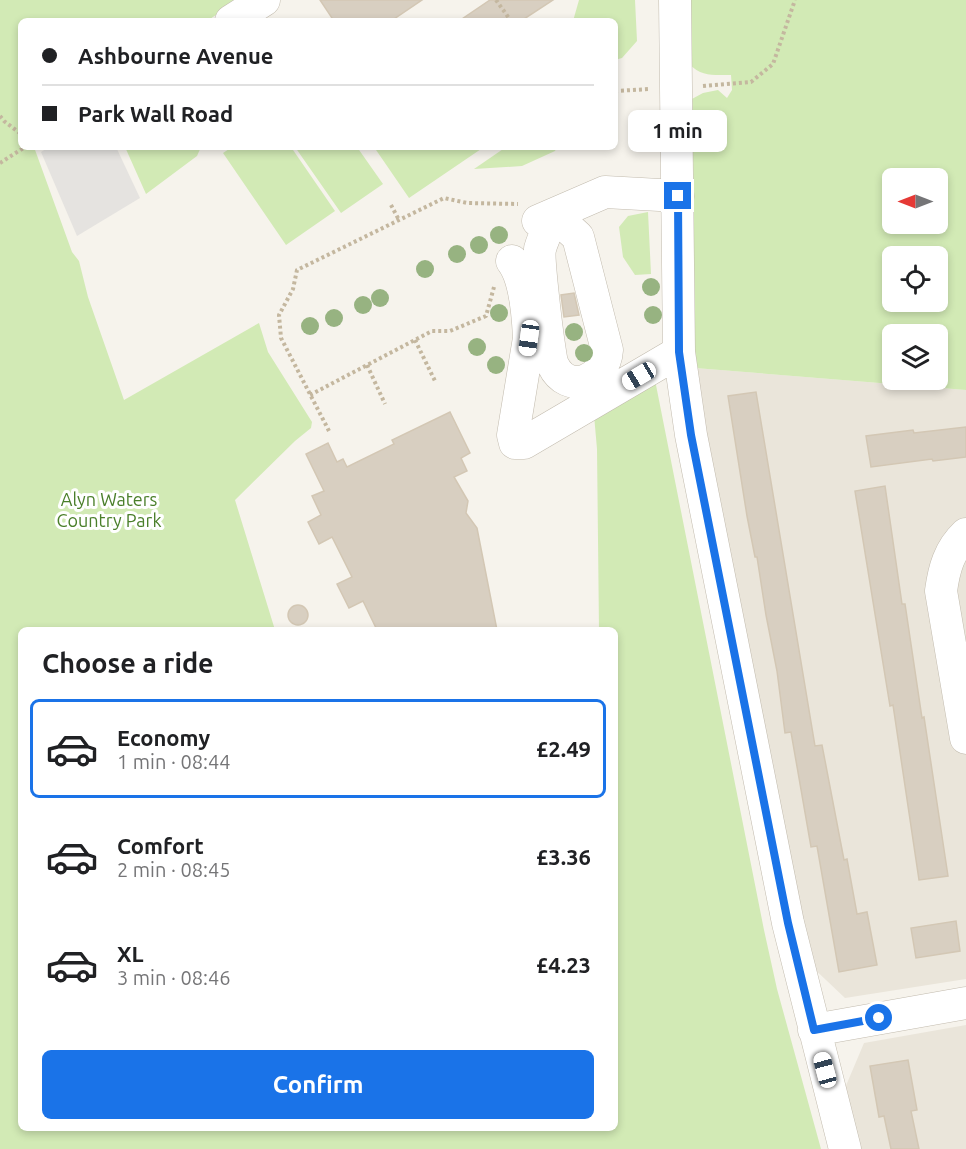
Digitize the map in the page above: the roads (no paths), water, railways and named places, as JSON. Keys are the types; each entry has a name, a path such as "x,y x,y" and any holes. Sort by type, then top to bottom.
{"street":[{"path":"236,18 264,0"},
{"path":"675,0 679,352 691,435 788,923 845,1149"},
{"path":"538,213 605,192 678,196"},
{"path":"504,269 520,276 529,323 529,338 513,435 515,443 525,443 679,352"},
{"path":"966,534 949,556 941,591 966,738"},
{"path":"814,1030 966,1003"}],"park label":[{"name":"Alyn Waters Country Park","path":"109,510"}]}
